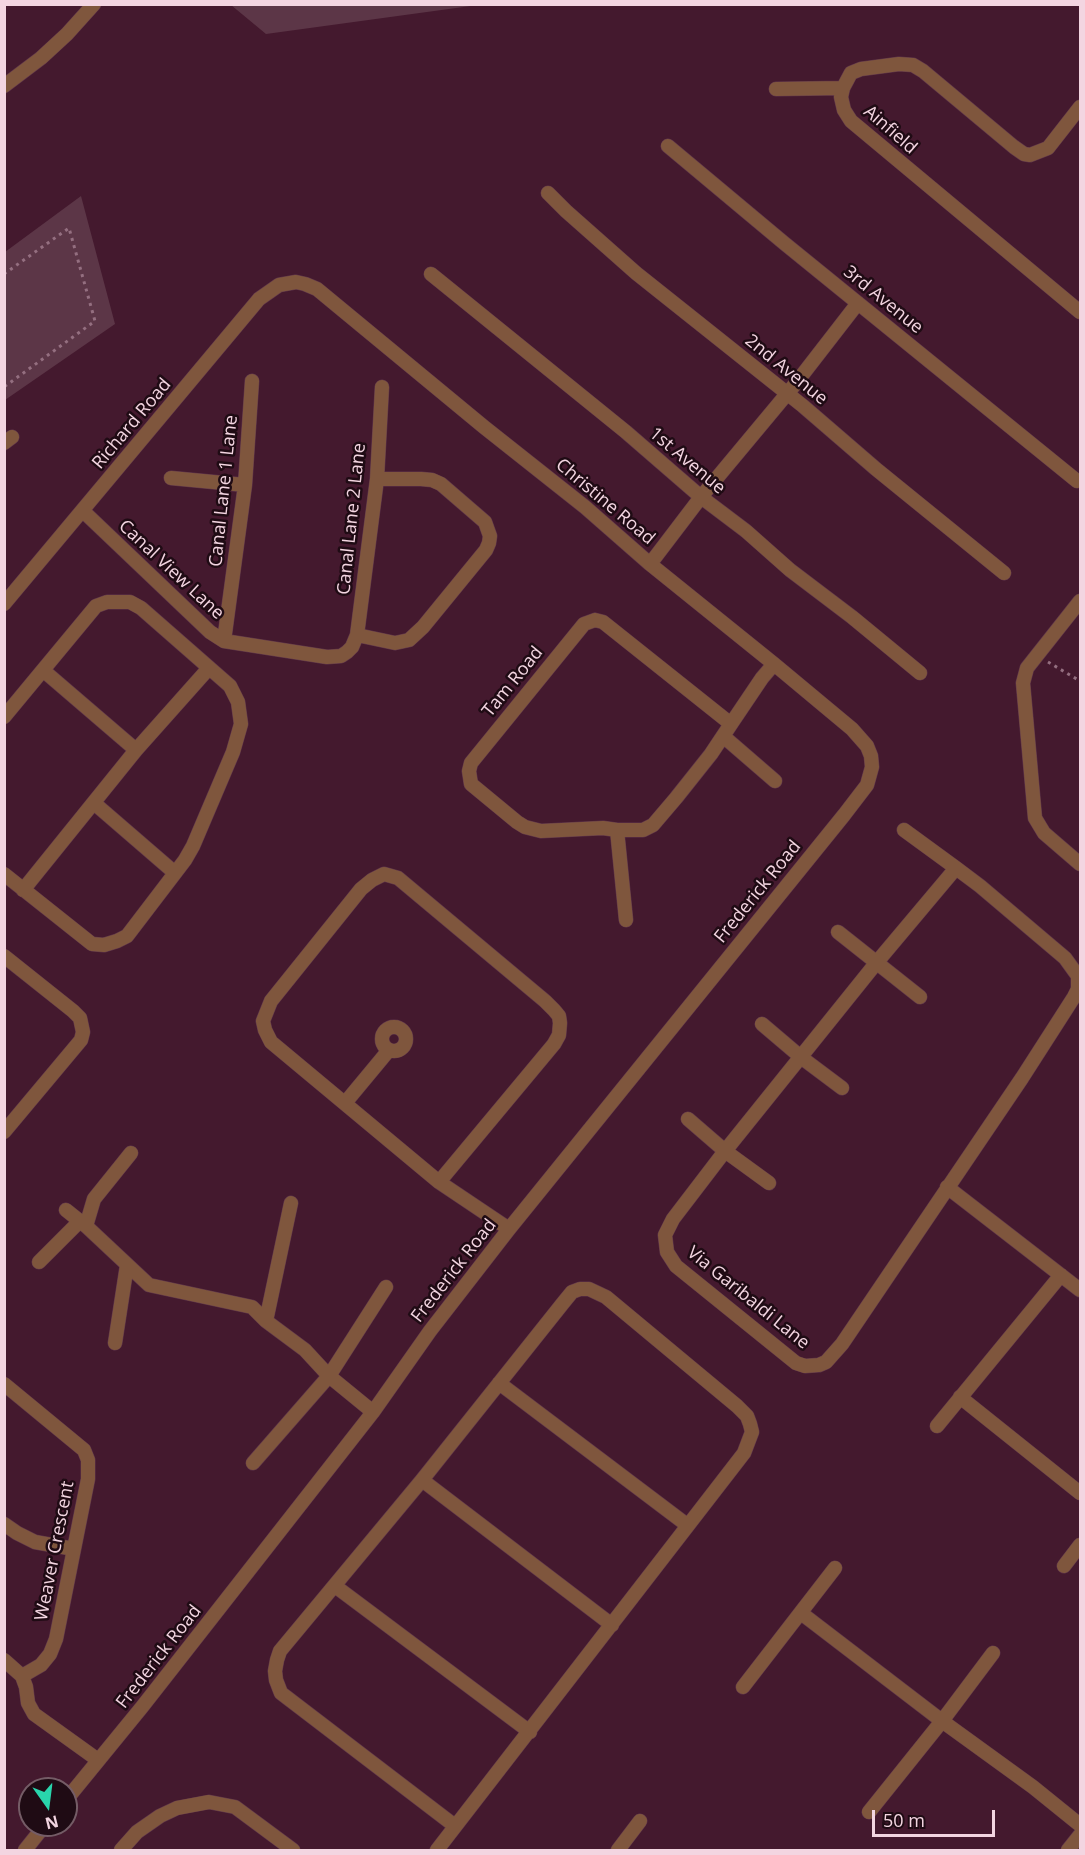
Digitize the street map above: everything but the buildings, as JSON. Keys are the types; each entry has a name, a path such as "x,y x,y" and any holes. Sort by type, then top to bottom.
{"street":[{"path":"4,86 41,58 94,4"},
{"path":"776,89 843,88 851,74 861,69 899,63 914,65 1014,147 1030,156 1048,148 1080,107"},
{"name":"Ainfield","path":"843,88 842,104 846,116 851,121 1080,312"},
{"name":"3rd Avenue","path":"668,146 1077,481"},
{"name":"2nd Avenue","path":"548,193 636,273 787,393 1004,573"},
{"name":"1st Avenue","path":"431,274 626,432 790,570 920,673"},
{"name":"Richard Road","path":"4,604 259,299 279,285 296,282"},
{"name":"Christine Road","path":"296,282 317,289 585,507 650,564 774,663 863,740 871,756 872,767"},
{"path":"650,564 701,497 858,303"},
{"name":"Canal Lane 1 Lane","path":"224,641 245,484 252,381"},
{"name":"Canal Lane 2 Lane","path":"347,652 357,635 377,479 382,387"},
{"path":"171,478 245,484"},
{"path":"357,635 395,643 409,640 423,627 486,550 490,536 485,522 441,484 421,479 377,479"},
{"name":"Canal View Lane","path":"83,511 210,632 224,641 327,657 336,657 347,652"},
{"path":"4,717 96,606 107,602 130,602 230,686 238,702 241,724 233,752 193,846 127,936 104,945 92,944 4,874"},
{"path":"1080,602 1027,669 1023,682 1035,818 1044,833 1080,864"},
{"name":"Tam Road","path":"774,663 727,730 683,789 653,825 643,830 603,828 541,831 525,827 469,780 471,763 584,624 595,620 603,622 727,730 775,781"},
{"path":"23,890 136,750 209,668"},
{"path":"44,671 136,750"},
{"name":"Frederick Road","path":"78,1785 373,1412 430,1331 509,1229 844,815 867,784 872,767"},
{"path":"94,803 175,873"},
{"path":"617,830 626,921"},
{"name":"Via Garibaldi Lane","path":"904,830 956,868 1065,958 1078,976 1079,984 1074,997 842,1344 825,1362 805,1366 796,1363 676,1266 668,1252 665,1235 668,1227 725,1151 956,868"},
{"path":"439,1182 554,1044 559,1035 560,1023 555,1010 398,878 391,874 379,875 362,889 271,1001 263,1021 265,1030 271,1042 439,1182 509,1229"},
{"path":"838,932 920,997"},
{"path":"4,1132 81,1040 83,1032 80,1018 73,1011 5,958"},
{"path":"762,1024 801,1058 842,1088"},
{"path":"345,1103 389,1050"},
{"path":"688,1119 725,1151 769,1183"},
{"path":"39,1262 83,1223 94,1198 131,1153"},
{"path":"947,1187 1080,1290"},
{"path":"267,1321 291,1203"},
{"path":"66,1210 149,1285 252,1307 305,1350 329,1376 373,1412"},
{"path":"115,1343 127,1265"},
{"path":"937,1426 1061,1275"},
{"path":"253,1463 329,1376 386,1287"},
{"path":"437,1851 744,1453 752,1432 747,1416 737,1406 606,1297 589,1289 572,1292 422,1480 280,1651 277,1660 275,1671 281,1692 455,1826"},
{"path":"499,1383 687,1525"},
{"name":"Weaver Crescent","path":"4,1384 84,1450 88,1460 88,1479 56,1639 50,1654 41,1665 22,1676"},
{"path":"960,1397 1080,1493"},
{"path":"422,1480 612,1625"},
{"path":"4,1524 35,1542 74,1549"},
{"path":"1064,1566 1080,1545"},
{"path":"742,1687 835,1568"},
{"path":"335,1586 530,1732"},
{"path":"801,1612 1080,1825"},
{"path":"868,1812 942,1721 993,1653"},
{"path":"4,1660 22,1676 28,1703 34,1714 99,1760"},
{"path":"121,1851 137,1832 160,1816 188,1804 210,1802 235,1808 293,1851"},
{"path":"618,1851 640,1821"},
{"path":"1068,1851 1080,1835"},
{"path":"25,1851 36,1837"}],"path":[{"path":"4,274 69,228 95,321 4,387"},
{"path":"1037,655 1080,681"}],"shaded area":[{"path":"231,5 478,5 266,34"},
{"path":"81,196 115,324 5,400 5,252"}]}
